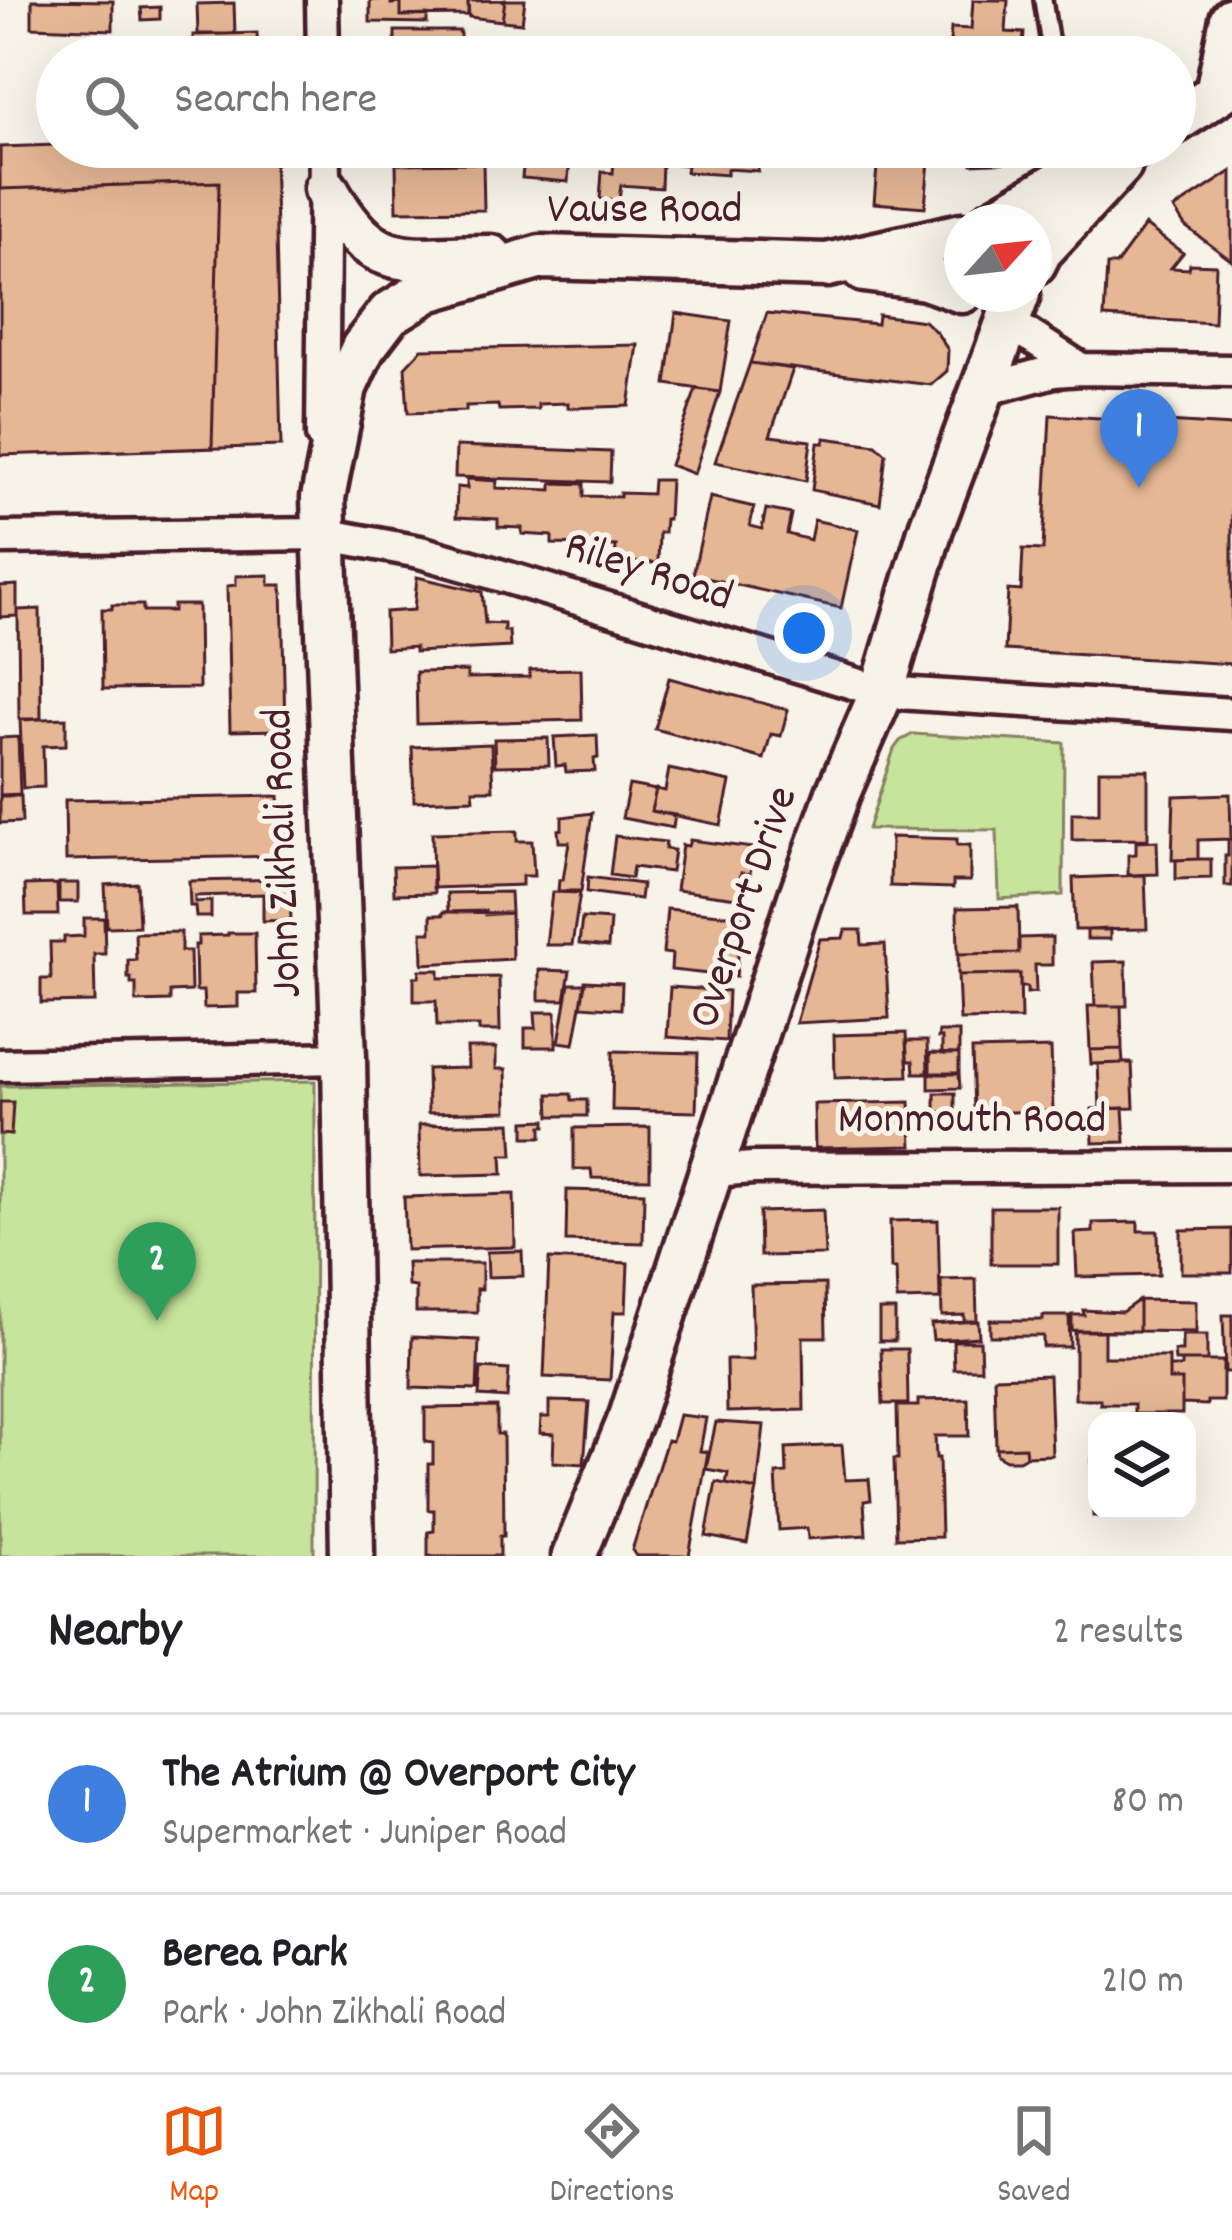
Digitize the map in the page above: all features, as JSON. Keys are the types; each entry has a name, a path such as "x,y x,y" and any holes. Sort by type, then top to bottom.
{"main road":[{"path":"1196,108 1225,89 1232,19"},
{"path":"1017,204 1067,168"},
{"path":"1052,237 1116,168"},
{"path":"326,189 344,222 370,248 389,257 541,257"},
{"name":"Vause Road","path":"323,516 345,387 363,348 389,314 428,290 541,257 827,265 944,239"},
{"path":"827,265 926,278 944,285"},
{"name":"Overport Drive","path":"574,1556 631,1418 800,898 882,692 931,528 1013,312"},
{"name":"John Zikhali Road","path":"323,516 344,1058 352,1556"}],"street":[{"path":"322,0 323,36"},
{"name":"John Zikhali Road","path":"323,516 326,168"},
{"path":"1018,312 1081,369"},
{"path":"984,390 1054,371 1232,371"},
{"path":"0,538 323,516"},
{"name":"Riley Road","path":"323,516 420,552 882,692 1232,714"},
{"path":"0,1065 344,1058"},
{"name":"Monmouth Road","path":"712,1171 1232,1166"}],"lane":[{"path":"1043,0 1049,36"}],"green space":[{"path":"913,734 1064,743 1063,895 999,899 997,830 868,829 894,749"},
{"path":"315,1081 314,1556 0,1556 0,1086"}],"building":[{"path":"32,0 113,1 113,30 32,27"},
{"path":"370,0 401,3 401,16 427,15 427,23 370,22"},
{"path":"391,0 468,0 468,15 401,16 401,3 391,4"},
{"path":"505,0 502,21 469,17 468,1"},
{"path":"505,0 525,0 522,23 502,21"},
{"path":"973,0 1008,0 1006,32 1024,36 950,36 951,28 971,29"},
{"path":"234,3 235,34 198,34 197,4"},
{"path":"160,7 160,19 142,20 141,8"},
{"path":"395,31 460,31 460,36 395,36"},
{"path":"257,33 257,36 193,36"},
{"path":"36,146 36,168 274,168 281,446 0,455 0,147"},
{"path":"396,168 483,168 484,210 397,211"},
{"path":"523,168 569,168 568,182 522,178"},
{"path":"613,168 662,168 661,188 621,185 619,200 600,199 602,172 613,173"},
{"path":"687,168 758,168 727,169 727,175 686,172"},
{"path":"877,168 928,168 925,207 874,203"},
{"path":"1232,171 1232,261 1185,226 1174,209"},
{"path":"219,182 212,448 0,455 0,189"},
{"path":"1145,225 1183,253 1171,268 1216,265 1214,323 1104,317 1107,265 1116,265"},
{"path":"676,313 731,321 720,392 666,384"},
{"path":"767,313 877,324 878,315 924,321 948,350 947,371 931,385 750,363"},
{"path":"638,345 629,406 568,408 568,403 499,410 498,405 466,406 466,411 408,413 405,367 422,349"},
{"path":"750,363 793,369 770,436 811,441 806,481 715,462"},
{"path":"696,389 720,392 694,474 670,465"},
{"path":"1050,415 1232,426 1232,664 1005,650 1008,590 1021,591 1023,549 1043,550"},
{"path":"825,438 876,445 886,454 880,504 812,490 818,443"},
{"path":"456,446 611,452 610,482 455,477"},
{"path":"467,479 497,481 496,488 552,490 552,483 584,484 584,496 620,497 620,493 652,494 653,480 670,480 668,519 664,533 659,533 658,563 615,562 616,546 552,544 552,536 498,527 498,519 456,517 457,487 467,488"},
{"path":"710,497 754,507 750,526 762,529 766,509 791,514 787,534 810,540 814,520 858,530 841,608 693,575"},
{"path":"269,575 269,585 282,585 285,730 230,731 227,586 236,585 236,576"},
{"path":"417,577 482,592 485,623 504,624 510,647 386,649 385,612 414,610"},
{"path":"17,585 17,616 0,617 0,586"},
{"path":"112,605 173,611 173,605 198,605 199,688 103,689 102,609 112,609"},
{"path":"40,609 41,719 19,719 18,610"},
{"path":"581,669 582,720 417,724 416,672 467,671 467,678 529,677 530,670"},
{"path":"669,678 788,710 781,736 771,734 764,759 655,729"},
{"path":"66,718 66,745 43,746 44,787 23,788 20,720"},
{"path":"597,735 595,771 566,772 565,765 556,766 554,737"},
{"path":"18,737 20,794 0,795 0,738"},
{"path":"548,738 549,765 495,766 494,739"},
{"path":"491,744 493,790 473,790 474,799 414,801 412,747"},
{"path":"669,769 730,782 721,825 651,811 656,789 665,791"},
{"path":"1099,770 1148,770 1148,839 1072,840 1072,813 1099,813"},
{"path":"629,785 656,790 651,811 675,815 673,828 622,818"},
{"path":"1230,794 1231,839 1198,840 1198,859 1172,860 1174,796"},
{"path":"0,796 21,796 22,822 0,823"},
{"path":"279,796 280,811 290,829 279,842 279,856 66,860 65,800"},
{"path":"592,813 581,891 558,891 569,842 559,842 562,817"},
{"path":"517,831 517,841 532,841 534,876 522,876 522,885 433,888 432,833"},
{"path":"615,836 666,842 665,849 674,850 671,872 633,867 631,878 610,875"},
{"path":"891,837 957,839 957,845 970,845 970,881 953,881 953,888 890,886"},
{"path":"690,840 753,848 750,874 741,873 737,898 676,890 682,845 688,846"},
{"path":"1228,840 1232,840 1232,886 1225,886"},
{"path":"1157,841 1158,874 1128,875 1128,855 1136,854 1136,842"},
{"path":"1211,859 1211,878 1176,879 1176,860"},
{"path":"433,866 434,893 394,894 393,867"},
{"path":"1145,875 1147,929 1075,930 1073,878"},
{"path":"588,877 642,884 640,899 587,892"},
{"path":"289,879 291,920 263,921 263,894 195,896 195,902 211,901 211,917 196,917 195,906 190,906 189,881"},
{"path":"59,883 78,883 78,902 59,902"},
{"path":"137,883 139,926 107,927 105,885"},
{"path":"57,884 58,915 26,915 25,885"},
{"path":"510,892 511,913 448,912 447,893"},
{"path":"552,892 580,893 572,945 546,945"},
{"path":"1018,907 1019,953 958,954 957,908"},
{"path":"667,909 742,916 736,977 671,970 672,954 663,953"},
{"path":"485,911 485,915 511,913 512,959 423,964 422,932 431,932 431,915"},
{"path":"84,918 104,918 105,954 94,954 95,1002 41,1003 41,979 51,979 50,942 84,936"},
{"path":"582,918 610,920 608,947 579,944"},
{"path":"1110,929 1110,939 1087,939 1087,930"},
{"path":"845,930 861,930 862,945 885,944 889,1018 796,1023 820,939 843,938"},
{"path":"181,932 181,951 190,951 191,991 170,992 170,1001 136,1002 136,984 128,978 128,960 136,960 135,933"},
{"path":"255,933 256,993 238,993 238,1007 204,1008 203,991 196,991 195,945 198,936"},
{"path":"1052,937 1052,965 1035,965 1036,992 1027,993 1027,987 1020,987 1020,974 958,975 958,954 1019,953 1019,938"},
{"path":"1126,961 1127,1006 1095,1006 1093,962"},
{"path":"420,970 439,970 439,978 499,977 500,1031 437,1026 436,1001 414,1001 414,977 419,977"},
{"path":"539,970 570,971 565,1000 539,1000"},
{"path":"1020,974 1021,1019 960,1020 958,975"},
{"path":"585,981 622,983 621,1009 581,1006"},
{"path":"569,984 585,984 574,1044 559,1042"},
{"path":"670,987 728,991 726,1041 667,1037"},
{"path":"1088,1006 1121,1006 1122,1049 1090,1050"},
{"path":"535,1012 556,1012 556,1047 525,1047 525,1028 536,1028"},
{"path":"939,1032 959,1032 959,1054 942,1054"},
{"path":"906,1033 908,1076 835,1078 834,1035"},
{"path":"906,1041 927,1041 928,1073 914,1073 913,1061 907,1061"},
{"path":"467,1048 496,1048 496,1069 506,1069 507,1111 428,1113 427,1069 468,1068"},
{"path":"1051,1048 1053,1111 974,1113 972,1050"},
{"path":"1122,1049 1123,1063 1091,1064 1090,1050"},
{"path":"613,1051 698,1053 696,1112 612,1110"},
{"path":"930,1053 959,1054 959,1073 930,1073"},
{"path":"1132,1063 1134,1108 1100,1109 1098,1064"},
{"path":"929,1074 959,1074 960,1088 929,1089"},
{"path":"935,1093 955,1093 955,1112 935,1112"},
{"path":"549,1094 587,1100 587,1116 550,1116"},
{"path":"0,1102 13,1102 11,1135 0,1134"},
{"path":"910,1102 912,1146 815,1148 814,1104"},
{"path":"1123,1108 1125,1142 1093,1143 1092,1109"},
{"path":"546,1120 542,1137 525,1137 525,1121"},
{"path":"511,1123 513,1155 502,1155 503,1174 420,1176 419,1125"},
{"path":"650,1127 650,1179 592,1178 591,1169 574,1169 574,1128"},
{"path":"567,1190 644,1192 643,1243 566,1241"},
{"path":"514,1194 515,1247 406,1250 404,1197"},
{"path":"991,1207 1058,1207 1058,1264 991,1264"},
{"path":"823,1210 825,1255 760,1256 759,1212"},
{"path":"938,1220 940,1299 897,1300 890,1221"},
{"path":"1138,1222 1138,1231 1158,1231 1159,1275 1077,1277 1075,1233 1093,1232 1093,1223"},
{"path":"1232,1229 1232,1273 1181,1273 1181,1230"},
{"path":"522,1251 523,1276 488,1277 487,1252"},
{"path":"549,1259 628,1263 626,1312 614,1312 610,1380 544,1377"},
{"path":"407,1263 482,1263 477,1312 416,1312 416,1287 408,1286"},
{"path":"976,1279 977,1321 964,1321 964,1315 942,1316 941,1280"},
{"path":"825,1284 826,1337 803,1337 804,1410 727,1412 726,1360 753,1360 751,1285"},
{"path":"1139,1300 1196,1301 1196,1332 1139,1331"},
{"path":"1139,1300 1139,1331 1072,1330 1072,1315 1084,1315 1083,1310 1122,1312"},
{"path":"879,1310 895,1310 895,1341 879,1341"},
{"path":"1223,1315 1232,1315 1232,1372 1225,1372"},
{"path":"1043,1316 1069,1316 1070,1347 1043,1347 1043,1336 990,1336 990,1320 1043,1320"},
{"path":"978,1321 979,1337 933,1340 931,1324"},
{"path":"1075,1331 1104,1331 1104,1357 1169,1357 1169,1380 1182,1380 1182,1412 1134,1412 1134,1404 1075,1399"},
{"path":"1182,1335 1207,1335 1207,1361 1175,1361 1174,1351 1182,1351"},
{"path":"412,1337 479,1340 477,1390 411,1388"},
{"path":"953,1341 980,1341 981,1369 954,1369"},
{"path":"881,1349 907,1349 908,1404 883,1404"},
{"path":"1181,1361 1223,1361 1223,1401 1182,1404 1182,1380 1169,1380 1169,1367 1181,1367"},
{"path":"481,1368 509,1370 507,1398 479,1396"},
{"path":"1049,1375 1052,1455 1026,1456 1025,1447 996,1448 994,1377"},
{"path":"968,1399 969,1436 935,1436 941,1537 896,1538 897,1406 918,1406 918,1400"},
{"path":"549,1401 589,1402 584,1464 553,1462 554,1434 540,1433 541,1417 549,1417"},
{"path":"497,1407 497,1434 503,1434 500,1556 428,1556 428,1532 434,1531 434,1510 428,1510 433,1443 425,1442 425,1408"},
{"path":"679,1415 706,1418 700,1451 708,1452 689,1556 636,1556 632,1550"},
{"path":"716,1422 764,1425 757,1490 726,1484 728,1473 706,1469"},
{"path":"842,1445 845,1480 869,1479 871,1500 864,1501 866,1535 808,1539 807,1528 779,1530 776,1474 787,1473 786,1448"},
{"path":"1025,1447 1026,1456 1019,1460 997,1455 996,1448"},
{"path":"716,1482 757,1490 747,1544 706,1536"}],"place":[{"name":"The Atrium @ Overport City","path":"1139,488"},
{"name":"Berea Park","path":"157,1321"}]}
